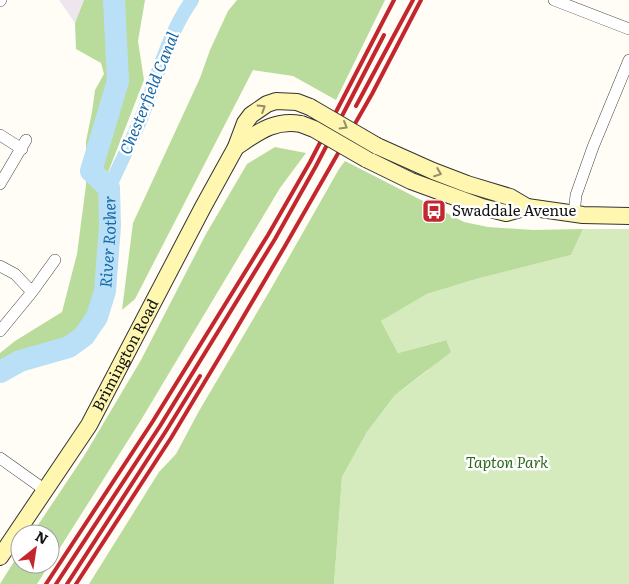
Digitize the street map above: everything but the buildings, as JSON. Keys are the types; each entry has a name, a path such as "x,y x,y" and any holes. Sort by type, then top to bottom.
{"main road":[{"name":"Brimington Road","path":"0,557 89,425 236,147 245,123 251,115 267,104 289,101 310,107 377,146 433,171 510,197 527,207 574,214 610,217 629,216"},
{"name":"Brimington Road","path":"236,147 268,126 279,122 301,124 411,181 482,207 506,213 527,207"}],"street":[{"path":"554,0 629,29"},
{"path":"574,214 576,195 593,147 629,60"},
{"path":"0,135 24,145 0,184"},
{"path":"0,330 56,260"},
{"path":"0,266 15,274 32,292"},
{"path":"0,458 45,490"}],"shaded area":[{"path":"59,0 84,0 75,23"}],"green space":[{"path":"84,0 145,0 138,41 144,80 107,175 102,257 92,311 67,339 22,354 0,366 0,353 15,341 62,312 77,254 86,185 86,141 95,90 104,74 101,63 76,49 75,23"},
{"path":"237,0 385,0 336,100 293,76 253,70 135,299 122,310 133,223 200,78 210,50 228,11"},
{"path":"275,147 306,153 280,188 141,420 60,548 60,524 39,524 84,456 141,360 206,234 247,164"},
{"path":"345,161 464,222 488,227 533,230 583,229 571,255 476,279 427,294 381,321 398,353 446,340 451,352 395,395 367,432 342,477 334,584 89,584 159,472 176,454 199,411"},
{"name":"Tapton Park","path":"583,229 629,229 629,584 334,584 342,477 367,432 395,395 427,371 445,340 398,353 381,321 427,294 476,279 571,255"},
{"path":"10,568 10,574 44,574 37,584 0,584"}],"waterway":[{"name":"River Rother","path":"0,372 20,361 69,347 84,336 97,317 105,291 110,226 109,188 91,171 118,81 114,0"},
{"name":"Chesterfield Canal","path":"109,188 140,121 175,29 192,0"}],"railway":[{"path":"46,584 153,421 268,235 310,162 394,0"},
{"path":"356,106 413,0"},
{"path":"76,584 171,438 225,348 372,94 421,0"},
{"path":"56,584 160,426 275,239 316,166 384,35"},
{"path":"67,584 200,376"}],"place":[{"name":"Swaddale Avenue","path":"434,211"}]}
